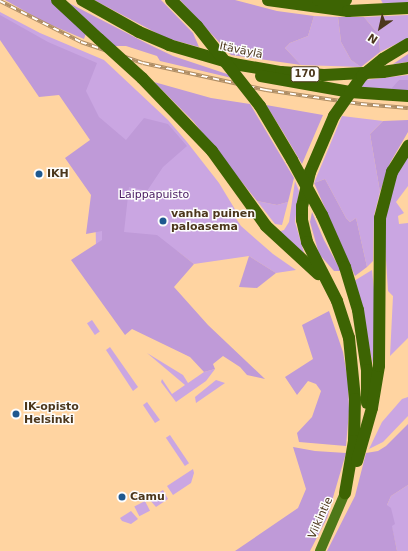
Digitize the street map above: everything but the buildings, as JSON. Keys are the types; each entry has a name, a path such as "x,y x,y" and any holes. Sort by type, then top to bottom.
{"highway":[{"path":"57,0 142,78 212,151 266,226 308,264 333,292"},
{"name":"Itäväylä","path":"82,0 139,32 204,56 260,69 324,75 408,68"},
{"path":"171,0 197,26 260,106 322,215 344,267 360,317 367,370 365,434"},
{"path":"268,0 335,10 408,8"},
{"path":"318,0 346,0"},
{"path":"345,494 354,441 354,369 346,326 333,292 306,242 302,206 312,167 334,116 362,76 383,59 408,44"},
{"path":"204,56 249,74 350,92 408,96"},
{"path":"345,494 365,434 375,395 379,366 380,218 392,172 408,146"}],"main road":[{"name":"Viikintie","path":"320,551 345,494"}],"green space":[{"path":"381,0 408,0 408,3 383,4"},
{"name":"Laippapuisto","path":"0,12 40,33 104,60 168,120 187,142 219,183 236,211 233,214 241,226 273,254 296,270 276,273 249,256 194,264 177,251 145,273 200,362 122,321 96,248 94,140 57,91 0,37"},
{"path":"408,15 408,38 380,52 379,35 364,17"},
{"path":"314,16 338,17 341,42 351,60 361,67 301,65 285,48 290,43 308,36"},
{"path":"408,75 408,80 399,80 394,92 357,90 365,80"},
{"path":"342,116 383,121 370,134 380,192 374,216 373,261 367,267 356,218 350,222 346,218 325,179 314,183"},
{"path":"408,149 408,186 396,202 404,213 398,216 399,224 408,223 408,338 390,356 393,296 388,291 383,214 385,200"},
{"path":"295,181 299,191 295,222 305,256 278,232 284,230 289,222"},
{"path":"257,201 277,205 288,202 282,225 275,224"},
{"path":"372,270 376,309 373,364 354,281"},
{"path":"92,320 100,332 95,335 87,323"},
{"path":"110,347 138,387 133,391 106,350"},
{"path":"147,353 183,375 188,383 204,372 215,369 206,381 176,402 161,382 162,379 172,394 185,385"},
{"path":"216,380 225,383 196,403 195,397"},
{"path":"408,397 408,416 383,442 369,449 382,422 402,399"},
{"path":"147,402 160,420 155,423 143,405"},
{"path":"170,435 189,463 185,466 166,438"},
{"path":"193,469 194,473 191,483 173,495 167,486"},
{"path":"408,485 408,551 397,551 387,505 391,496"},
{"path":"163,490 168,499 156,507 149,499"},
{"path":"145,501 150,511 139,516 134,506"},
{"path":"131,511 138,519 131,524 122,521 120,518"}],"shaded area":[{"path":"5,0 51,0 86,33 84,39 44,22"},
{"path":"94,0 161,0 193,33 199,47 166,38"},
{"path":"180,0 235,0 277,11 314,16 308,36 290,43 285,48 301,65 231,55"},
{"path":"67,2 173,56 230,75 232,78 160,61 157,56 126,46 115,46"},
{"name":"Laippapuisto","path":"0,15 48,42 97,63 86,91 99,117 126,140 144,118 168,124 187,146 163,167 147,191 129,187 124,232 157,235 194,264 174,287 208,325 265,379 247,375 240,367 223,356 213,364 215,369 204,372 190,357 132,329 125,335 71,260 102,240 102,231 86,234 91,195 65,158 90,140 59,95 39,97 0,40"},
{"path":"338,17 364,17 379,35 380,52 361,67 351,60 341,42"},
{"path":"408,54 408,62 393,64"},
{"path":"399,80 408,80 408,90 394,92 392,88"},
{"path":"154,82 211,98 250,104 294,178 288,202 277,205 257,201 193,121"},
{"path":"266,105 323,115 302,164 283,132"},
{"path":"408,120 408,132 390,163 380,192 370,134 383,121"},
{"path":"325,179 346,218 350,222 356,218 367,267 355,276 314,183"},
{"path":"312,212 324,240 341,271 334,271 319,254 310,222"},
{"path":"249,256 276,273 257,288 239,287"},
{"path":"329,311 343,352 348,381 349,411 346,446 299,442 297,433 312,417 321,391 316,384 308,381 297,395 285,377 313,359 302,325"},
{"path":"408,424 408,485 391,496 387,505 391,508 395,524 392,526 397,551 327,551 355,496 366,453 378,451 386,446"},
{"path":"293,447 315,451 346,453 327,518 310,551 235,551 298,508 306,489"}],"railway":[{"path":"0,1 81,42 143,63 266,90 361,104 408,108"}],"place":[{"name":"IKH","path":"39,174"},
{"name":"vanha puinen paloasema","path":"163,221"},
{"name":"IK-opisto Helsinki","path":"16,414"},
{"name":"Camu","path":"122,497"}]}
